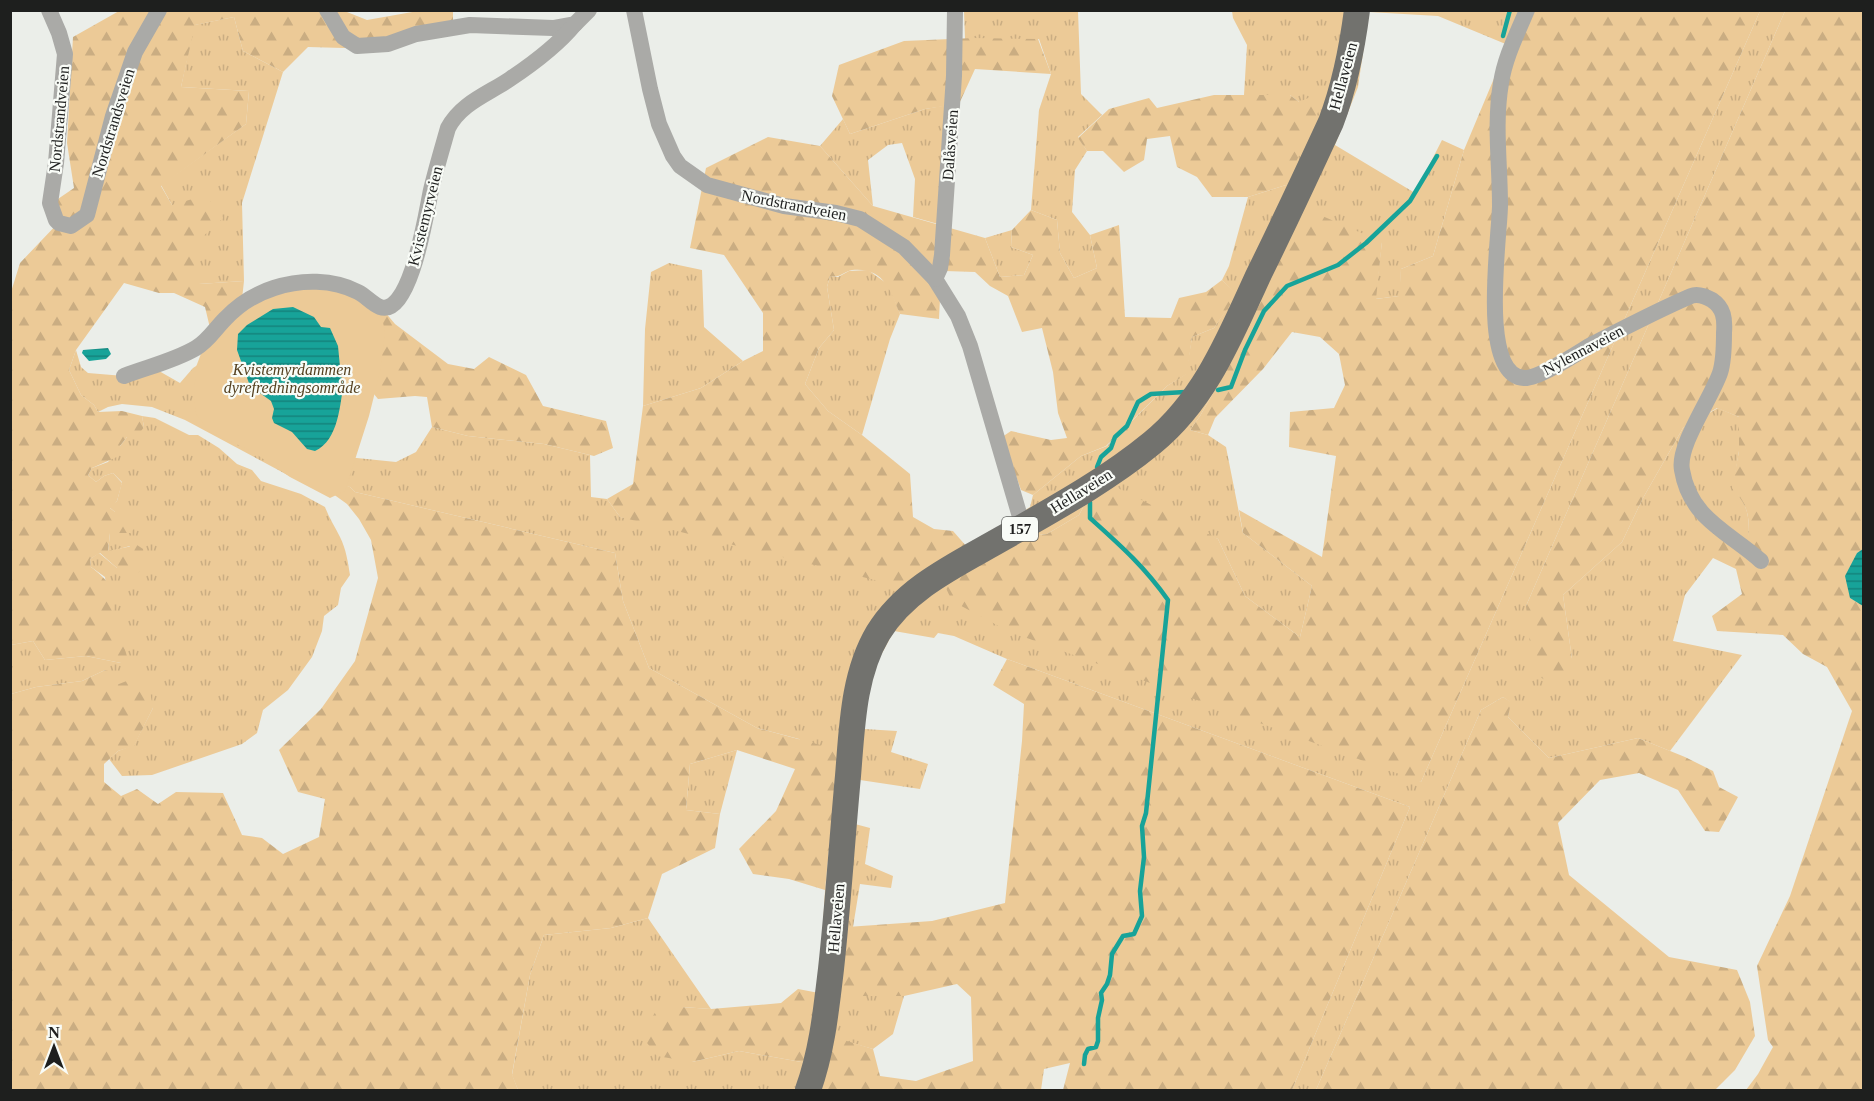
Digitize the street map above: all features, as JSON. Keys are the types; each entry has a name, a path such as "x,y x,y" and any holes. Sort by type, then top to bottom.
{"main road":[{"name":"Hellaveien","path":"808,1090 820,1052 824,1026 856,700 864,663 879,633 905,600 922,586 1118,468 1153,443 1188,409 1215,367 1330,122 1345,81 1357,10"}],"street":[{"name":"Nordstrandveien","path":"49,10 65,54 56,163 50,203 56,220 63,224"},
{"name":"Nordstrandsveien","path":"63,224 71,226 87,215 113,116 135,52 159,10"},
{"path":"327,10 343,37 357,46 388,44 416,34 470,25 553,28 575,24 589,10"},
{"name":"Nordstrandveien","path":"634,10 659,124 681,166 707,185 784,206 836,213 860,219 904,247 935,279 958,316 970,346 1023,527"},
{"name":"Dalåsveien","path":"935,279 942,255 953,96 955,10"},
{"name":"Nylennaveien","path":"1527,10 1506,61 1498,111 1500,205 1494,293 1496,328 1503,362 1506,368 1514,374 1528,378 1690,296 1698,294 1716,303 1724,318 1721,367 1712,392 1684,450 1682,471 1691,499 1702,513 1737,544 1761,561"},
{"name":"Kvistemyrveien","path":"124,376 195,349 242,304 274,288 310,281 338,283 361,293 379,307 392,306 402,293 416,261 431,190 452,121 466,106 536,60 563,38 575,24"}],"green space":[{"path":"342,10 367,20 418,11 453,11 453,22 391,45 344,48 308,47 283,72 243,51 234,17 195,25 181,87 249,91 246,124 161,186 172,205 206,195 223,218 199,240 199,284 244,281 242,299 385,312 395,324 448,364 474,369 489,357 526,375 543,406 606,421 613,448 594,456 544,444 468,436 432,427 427,397 378,399 369,388 210,328 205,307 174,293 159,293 124,283 76,350 69,370 81,395 94,405 98,412 122,411 142,416 144,427 136,438 127,437 120,446 119,456 92,468 88,475 96,482 113,473 122,483 117,501 110,508 115,512 122,509 135,526 131,533 110,533 108,551 137,545 143,549 145,566 128,583 121,578 117,568 100,553 90,559 91,567 106,581 113,594 111,630 120,632 128,660 121,663 86,656 45,660 33,641 11,645 11,292 20,263 60,221 55,201 74,188 67,143 73,37 119,11"},
{"path":"964,11 1078,11 1081,94 1102,115 1078,137 1087,151 1075,170 1072,212 1090,235 1097,268 1074,278 1060,253 1057,220 1031,210 1039,110 1051,74 1039,39 965,39"},
{"path":"1232,11 1520,11 1508,45 1438,16 1369,12 1358,87 1335,145 1415,193 1442,140 1464,150 1433,256 1401,269 1400,296 1375,299 1382,242 1220,381 1190,430 1208,435 1226,447 1243,533 1312,586 1300,637 1245,596 1218,539 1089,496 1079,515 1047,534 1022,537 1421,782 1760,11 1785,11 1526,606 1572,659 1563,595 1622,542 1643,498 1683,428 1718,408 1739,417 1739,451 1733,488 1747,511 1749,538 1713,534 1713,558 1685,595 1673,641 1742,655 1670,751 1638,738 1549,758 1508,717 1510,702 1503,697 1481,710 1316,1090 1292,1090 1410,807 1007,659 954,636 938,633 934,638 894,631 874,668 864,729 897,731 891,752 928,764 920,789 860,780 855,824 870,828 865,864 893,876 891,888 860,884 853,927 847,928 840,996 904,996 893,1034 873,1049 834,1038 819,1090 518,1090 512,1075 530,975 544,935 611,928 648,918 711,1009 682,1007 692,1062 739,1051 807,1063 820,982 825,890 837,782 799,739 757,728 649,668 623,601 615,553 355,492 350,487 295,479 185,420 152,407 122,404 98,412 94,405 81,395 69,370 76,350 81,367 88,373 136,377 159,371 180,383 193,368 210,357 347,457 396,462 416,452 432,427 468,436 544,444 590,455 591,497 607,499 620,517 967,547 1030,507 1033,495 1081,456 1107,446 1167,386 1186,374 1192,337 1214,328 1236,295 1222,280 1229,266 1248,197 1286,185 1299,102 1290,95 1244,95 1247,45 1233,18"},
{"path":"1520,11 1760,11 1421,782 1008,631 952,601 945,586 1023,537 1047,534 1079,515 1089,496 1112,485 1218,539 1245,596 1300,637 1312,586 1243,533 1239,510 1322,557 1336,456 1289,447 1290,412 1334,408 1345,385 1339,354 1320,337 1292,332 1263,369 1215,418 1208,435 1190,430 1220,381 1304,208 1382,242 1376,299 1399,296 1401,269 1433,256 1464,150"},
{"path":"1785,11 1863,11 1864,549 1857,553 1850,598 1864,606 1863,1090 1746,1090 1773,1047 1768,1040 1757,966 1790,896 1852,711 1827,667 1803,654 1783,635 1717,631 1712,616 1742,594 1736,569 1713,558 1713,534 1749,537 1746,511 1732,488 1739,451 1739,417 1717,408 1683,428 1643,498 1622,542 1563,595 1572,659 1554,685 1533,673 1526,606"},
{"path":"234,17 243,51 283,72 242,203 244,281 199,284 199,240 172,205 161,185 246,124 249,91 181,87 194,25"},
{"path":"974,38 1038,39 1051,74 975,69 959,104 925,109 850,134 832,96 839,65 904,41"},
{"path":"1214,95 1290,95 1299,102 1315,95 1322,103 1286,185 1248,197 1212,197 1197,177 1177,167 1170,136 1147,139 1144,160 1124,172 1103,151 1087,151 1078,138 1109,109 1149,98 1157,108"},
{"path":"948,105 938,224 913,217 915,179 902,143 888,145 868,160 873,206 820,146 843,119 850,134 925,109"},
{"path":"768,137 820,146 873,206 985,238 1000,277 1024,275 1033,255 1011,247 1012,230 1031,210 1057,220 1060,253 1074,278 1097,268 1090,235 1119,225 1125,317 1171,318 1179,298 1206,292 1222,280 1237,295 1214,328 1192,337 1187,374 1167,386 1106,446 1081,456 1033,495 1021,490 1002,437 1011,431 1051,440 1067,438 1058,413 1053,372 1042,328 1022,332 1008,296 990,286 975,272 945,271 939,319 900,314 889,289 879,276 872,272 852,270 839,276 830,276 827,287 834,330 819,348 805,384 828,411 910,474 913,517 934,529 953,531 967,547 903,587 620,517 607,499 633,484 643,406 701,388 763,351 763,313 724,255 690,248 706,168"},
{"path":"1012,230 1011,247 1033,255 1024,275 1000,277 985,238"},
{"path":"669,263 702,270 704,327 743,361 701,388 643,406 645,329 651,272"},
{"path":"868,270 889,285 900,314 890,339 862,435 828,411 805,384 819,348 834,330 827,287 830,276 838,277 849,271"},
{"name":"Kvistemyrdammen dyrefredningsområde","path":"327,284 380,308 385,332 380,372 369,416 345,491 330,498 290,477 253,452 210,432 196,414 194,397 196,367 202,351 223,329 266,296"},
{"path":"142,416 155,418 189,435 198,435 219,448 237,464 252,470 261,481 301,494 325,507 344,546 350,575 341,588 338,605 324,616 322,631 312,657 288,690 263,710 257,733 242,744 152,775 122,776 109,759 118,751 134,745 153,708 119,684 105,670 82,681 36,687 11,694 11,645 33,641 45,660 86,656 121,663 111,630 105,577 91,567 90,559 99,553 117,568 130,546 108,552 110,533 131,533 109,507 117,501 122,482 113,473 96,482 88,475 92,468 108,462 127,437 144,427"},
{"path":"334,481 350,487 355,492 615,553 623,601 649,668 757,728 839,750 825,890 789,879 753,874 739,849 776,811 795,769 737,750 690,764 686,810 720,814 715,848 662,874 648,918 611,928 544,935 530,975 512,1074 518,1090 11,1090 11,694 36,687 82,681 105,670 115,673 119,684 134,678 149,686 153,708 134,746 118,751 104,764 104,782 121,796 137,789 158,804 176,792 223,793 242,835 262,838 283,854 319,837 325,799 298,792 279,750 321,709 355,661 378,578 371,540 347,504 329,491"},
{"path":"1007,659 1410,807 1292,1090 1063,1090 1070,1063 1044,1069 1041,1090 819,1090 834,1037 873,1049 880,1076 916,1081 973,1061 971,997 957,984 904,996 840,996 847,927 932,921 1005,903 1024,704 993,685"},
{"path":"1503,697 1511,702 1508,717 1549,758 1638,738 1713,771 1719,787 1738,797 1719,832 1705,831 1678,790 1639,773 1600,780 1558,823 1569,875 1669,957 1737,970 1750,1002 1755,1036 1735,1070 1715,1090 1316,1090 1481,710"},
{"path":"737,750 720,814 686,810 690,764"},
{"path":"798,989 819,993 807,1063 739,1051 692,1062 657,1056 641,1035 656,1011 682,1007 711,1009 781,1003"}],"water":[{"path":"293,307 314,317 321,327 330,328 338,346 341,377 344,381 334,430 323,446 315,451 307,449 292,432 274,423 272,418 274,409 271,401 250,386 237,350 238,334 247,325 273,309"},
{"path":"108,348 111,354 106,359 89,361 82,353 83,350"},
{"path":"1863,549 1863,606 1850,598 1845,576 1857,553"}],"waterway":[{"path":"1503,36 1510,10"},
{"path":"1218,390 1231,387 1245,350 1264,311 1287,286 1338,265 1366,243 1410,201 1437,156"},
{"path":"1097,467 1101,457 1111,448 1115,437 1127,426 1138,402 1151,394 1185,392"},
{"path":"1084,1064 1088,1049 1096,1047 1098,1041 1101,993 1110,975 1112,954 1123,936 1134,934 1142,916 1140,891 1144,857 1142,826 1146,813 1168,600 1141,566 1090,518 1090,502"}]}
